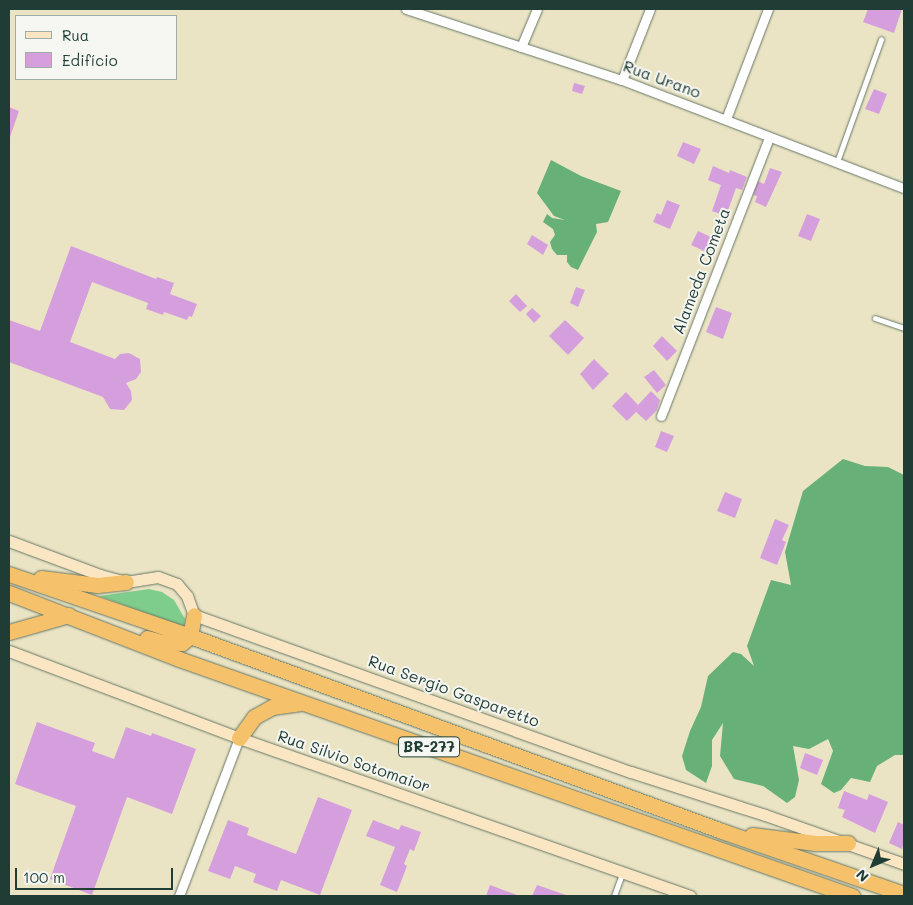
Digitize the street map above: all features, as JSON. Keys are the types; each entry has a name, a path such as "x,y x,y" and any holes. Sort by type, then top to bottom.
{"highway":[{"path":"9,574 98,586 126,582"},
{"name":"BR-277","path":"9,574 190,636 722,831 904,894"},
{"name":"BR-277","path":"9,593 179,659 852,896"},
{"path":"9,632 67,614 162,642 182,643 190,636 194,615"},
{"path":"239,738 254,716 272,707 301,702"},
{"path":"722,831 815,843 848,843"}],"street":[{"name":"Rua Urano","path":"406,9 622,80 904,188"},
{"path":"522,47 537,9"},
{"path":"622,80 650,9"},
{"path":"726,119 768,9"},
{"name":"Alameda Cometa","path":"661,416 769,137"},
{"path":"9,541 126,582 158,577 177,584 188,596 194,615"},
{"name":"Rua Sergio Gasparetto","path":"194,615 631,772 848,843 904,864"},
{"name":"Rua Silvio Sotomaior","path":"9,651 239,738 690,896"},
{"path":"180,896 239,738"}],"lane":[{"path":"837,162 881,40"},
{"path":"874,318 904,328"},
{"path":"614,896 622,872"}],"green space":[{"path":"551,160 581,176 621,191 608,222 596,224 597,232 578,270 571,267 567,262 567,255 557,255 552,249 550,242 555,235 553,229 543,222 547,214 552,218 565,220 554,216 537,193"},
{"path":"843,459 865,466 888,467 904,475 904,755 895,755 877,766 870,782 851,778 841,790 834,793 821,784 833,751 828,739 809,749 793,746 799,780 795,797 787,803 763,786 734,779 720,756 723,723 712,740 712,766 706,783 686,770 682,756 690,731 701,707 708,676 733,652 741,654 754,666 747,646 771,580 791,585 785,552 803,491"},
{"path":"149,589 162,592 174,600 185,619 184,627 99,596"}],"building":[{"path":"868,9 902,9 894,33 863,22"},
{"path":"574,83 585,86 582,94 572,91"},
{"path":"874,89 887,94 879,114 865,109"},
{"path":"9,107 19,111 10,137 9,137"},
{"path":"683,142 701,149 694,164 677,156"},
{"path":"713,166 729,173 730,170 747,177 742,190 736,188 726,216 712,211 721,185 708,180"},
{"path":"770,168 782,172 766,207 755,202 757,196 753,195 758,181 764,184"},
{"path":"667,200 680,205 670,229 653,222 657,213 661,215"},
{"path":"807,214 820,219 811,241 798,236"},
{"path":"698,231 713,238 706,252 691,245"},
{"path":"532,235 548,245 543,255 527,244"},
{"path":"71,246 156,279 157,277 174,283 170,294 197,304 192,317 189,316 187,320 164,312 163,315 146,309 148,303 92,282 70,342 115,359 120,354 129,353 140,359 141,372 136,379 126,383 131,391 132,400 124,410 110,409 103,397 9,362 9,320 40,331"},
{"path":"576,287 585,290 578,307 570,303"},
{"path":"516,294 527,306 520,312 509,301"},
{"path":"716,307 732,313 723,339 706,332"},
{"path":"532,308 541,316 534,323 526,314"},
{"path":"565,320 584,338 568,355 549,336"},
{"path":"662,336 677,351 667,361 653,346"},
{"path":"594,359 609,374 593,390 580,374"},
{"path":"654,370 666,385 657,393 644,377"},
{"path":"651,391 660,400 657,410 646,421 636,412 627,421 612,406 626,392 638,405"},
{"path":"661,431 674,436 667,452 655,447"},
{"path":"725,492 742,499 735,518 717,511"},
{"path":"775,519 789,525 782,540 786,542 777,565 760,558"},
{"path":"37,722 95,743 92,751 114,759 126,727 151,736 152,733 196,749 172,814 127,797 92,895 50,879 76,806 15,784"},
{"path":"805,753 823,760 817,775 800,768"},
{"path":"844,791 867,800 869,794 888,802 875,833 842,817 845,810 838,808"},
{"path":"318,797 352,810 320,895 281,880 277,891 253,882 256,874 235,866 230,879 208,871 228,820 249,828 247,835 296,854"},
{"path":"373,820 399,830 401,825 421,832 414,851 410,849 404,864 407,866 397,892 380,885 395,847 366,836"},
{"path":"898,822 904,825 902,849 889,843"},
{"path":"490,885 517,895 517,896 486,896"},
{"path":"537,885 566,895 532,896"}]}
